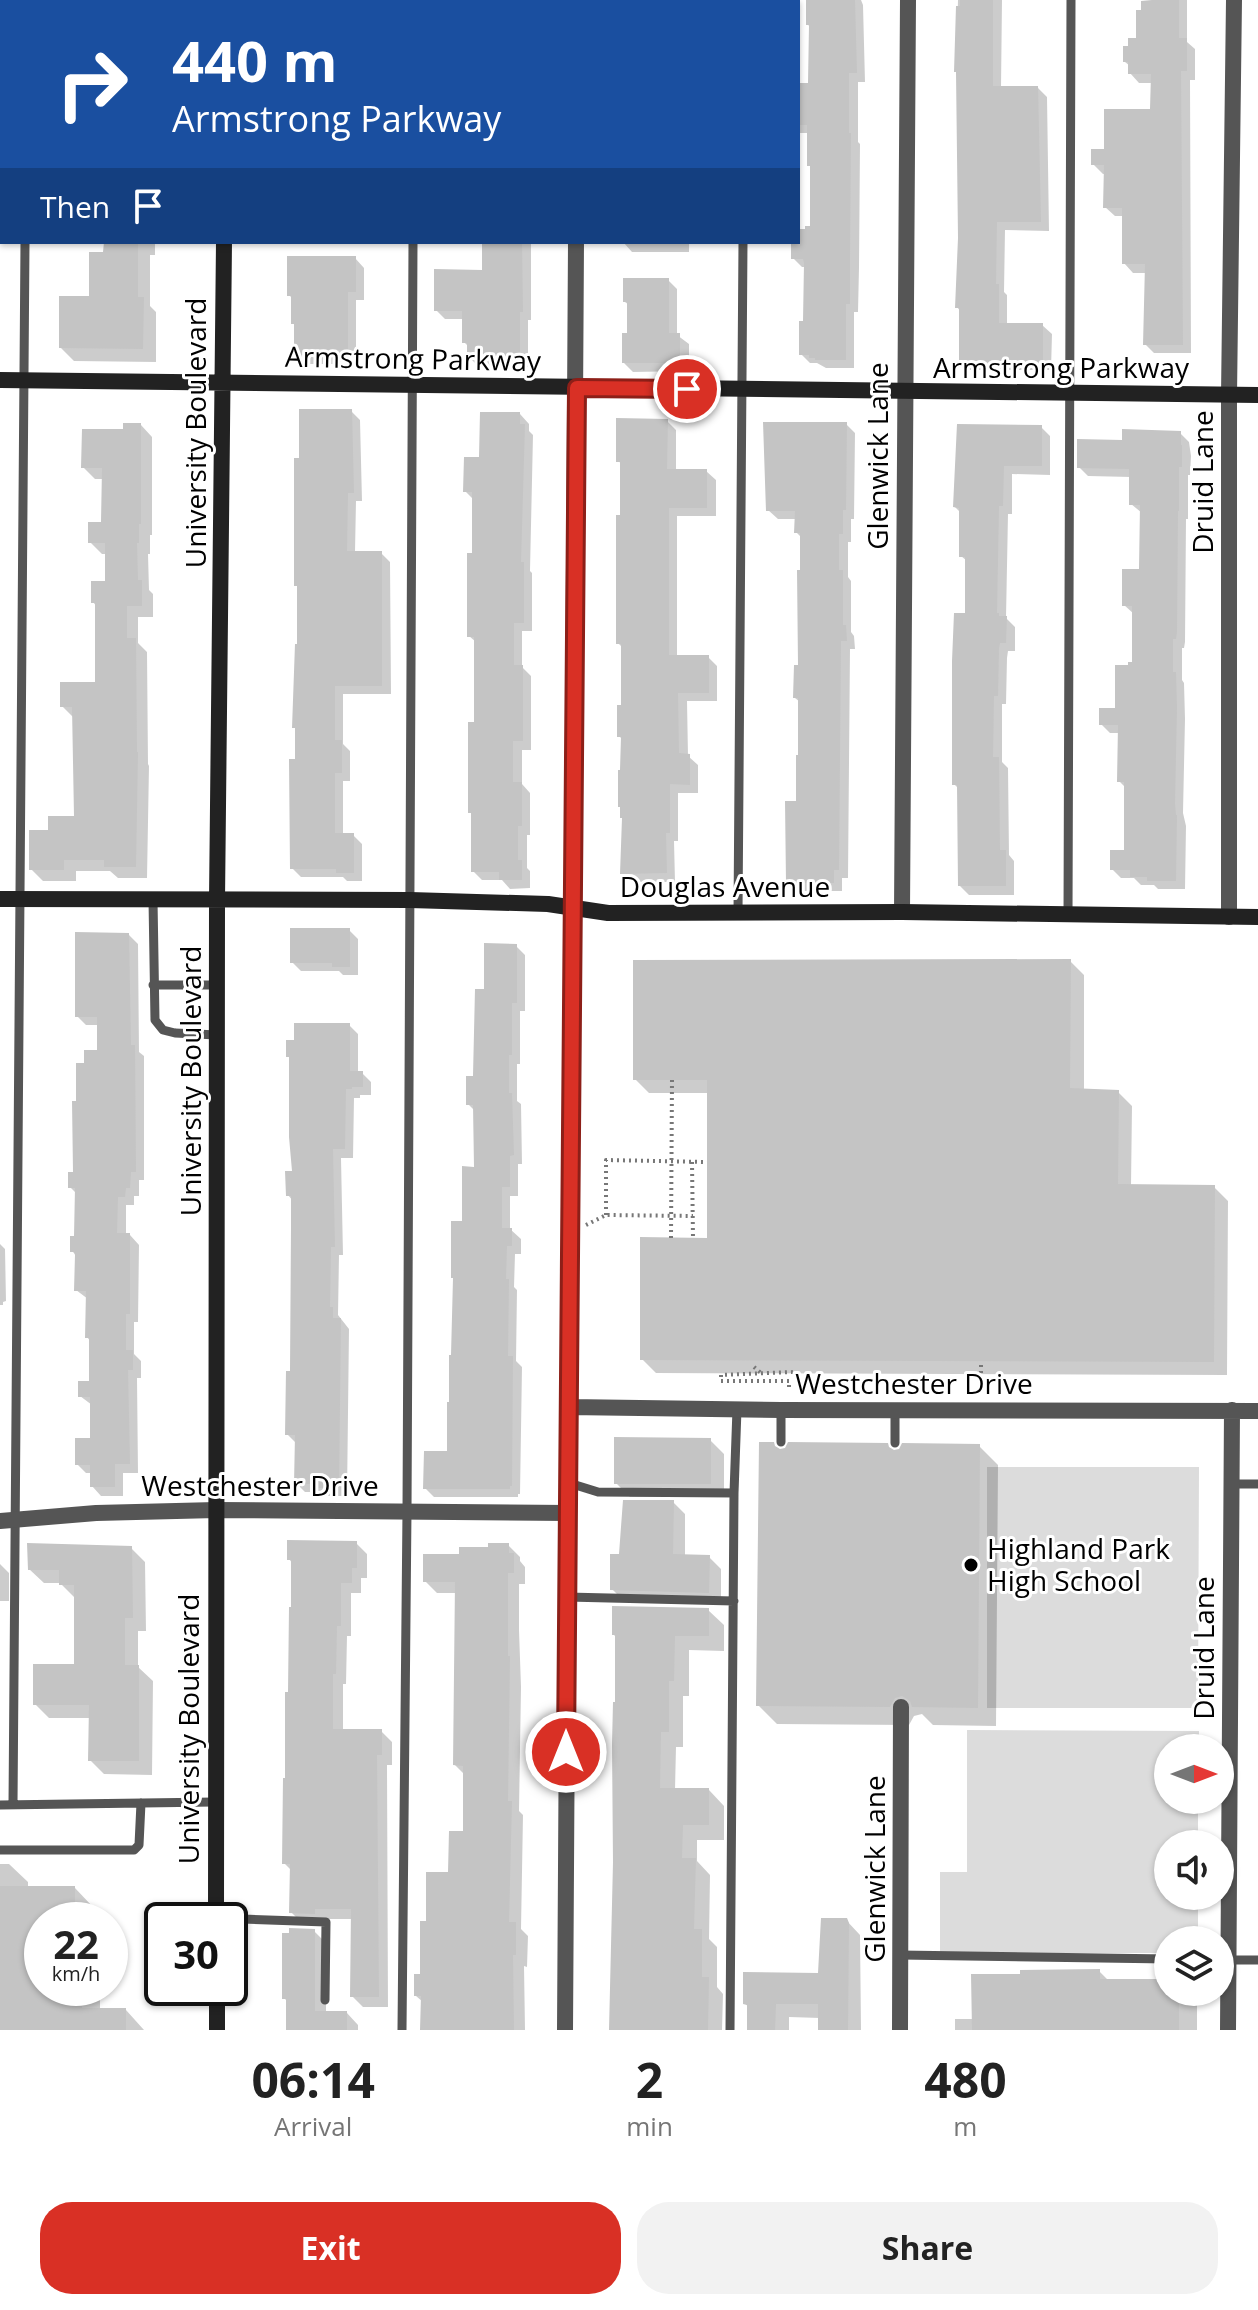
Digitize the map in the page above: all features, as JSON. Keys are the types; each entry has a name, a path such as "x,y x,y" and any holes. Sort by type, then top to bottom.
{"street":[{"name":"Glenwick Lane","path":"902,912 908,0"},
{"name":"Druid Lane","path":"1229,917 1229,395 1234,0"},
{"name":"University Boulevard","path":"216,1902 217,900 224,244"},
{"path":"565,2030 576,244"},
{"name":"Armstrong Parkway","path":"0,380 1258,395"},
{"name":"Douglas Avenue","path":"0,899 410,900 548,904 608,913 902,912 1258,917"},
{"name":"Westchester Drive","path":"569,1407 1258,1411"},
{"name":"Druid Lane","path":"1225,1926 1232,1410"},
{"name":"Westchester Drive","path":"8,1520 96,1513 216,1510 568,1513"},
{"name":"Glenwick Lane","path":"900,2030 901,1707"},
{"path":"217,2006 217,2030"},
{"name":"Druid Lane","path":"1227,2006 1228,2030"}],"lane":[{"path":"1068,915 1071,0"},
{"path":"13,1805 8,1520 19,899 25,244"},
{"path":"402,2030 413,244"},
{"path":"738,914 743,244"},
{"path":"153,900 155,1020 163,1030 175,1033 217,1035"},
{"path":"153,985 217,985"},
{"path":"730,2030 737,1409"},
{"path":"895,1409 895,1443"},
{"path":"781,1410 781,1442"},
{"path":"569,1483 598,1492 734,1493"},
{"path":"1232,1484 1258,1484"},
{"path":"567,1597 734,1601"},
{"path":"0,1805 214,1802"},
{"path":"0,1850 134,1850 139,1845 141,1803"},
{"path":"248,1920 326,1922 325,2000"},
{"path":"900,1955 1154,1959"},
{"path":"1234,1960 1258,1960"}],"path":[{"path":"671,1238 672,1080"},
{"path":"693,1216 604,1215 606,1160 707,1162"},
{"path":"692,1162 693,1238"},
{"path":"981,1365 981,1378"},
{"path":"754,1367 761,1373"},
{"path":"789,1387 789,1381 721,1381 721,1375 794,1372"}],"shaded area":[{"path":"987,1467 1199,1467 1198,1708 987,1708"},
{"path":"967,1730 1199,1731 1199,1734 1154,1734 1154,1814 1198,1814 1198,1830 1154,1830 1154,1910 1198,1910 1198,1926 1154,1926 1154,1953 940,1953 940,1872 967,1872"}],"building":[{"path":"806,0 855,0 857,73 849,73 850,304 846,304 846,360 815,360 809,355 799,355 804,263 803,259 791,259 791,244 800,244 800,229 810,226 807,125 800,125 800,83 808,83 809,25 806,25"},
{"path":"960,0 993,0 993,86 1038,86 1041,222 997,222 996,284 999,284 999,323 1043,323 1043,362 959,362 959,308 955,308 958,238 954,72 956,6 960,6"},
{"path":"1179,0 1179,38 1187,38 1187,71 1181,71 1183,345 1143,345 1145,264 1122,264 1122,208 1103,208 1104,165 1091,165 1091,149 1104,149 1104,109 1150,109 1151,74 1128,74 1128,62 1123,62 1123,46 1128,46 1128,38 1136,38 1136,10 1141,10 1141,1"},
{"path":"104,244 138,244 138,297 144,297 143,349 59,348 59,296 89,296 89,252 103,252"},
{"path":"482,244 522,244 520,358 467,358 467,343 462,343 462,311 434,311 434,269 482,270"},
{"path":"287,256 356,256 356,292 348,292 348,350 333,350 333,355 294,355 291,296 287,296"},
{"path":"623,278 669,278 669,333 680,333 680,363 622,363 622,333 627,333"},
{"path":"299,409 352,409 354,493 348,493 347,551 382,551 382,686 335,686 335,740 342,740 342,773 335,773 335,833 354,833 354,873 336,873 336,869 290,869 289,759 295,759 295,728 292,728 297,644 294,458 299,458"},
{"path":"480,412 520,412 520,424 525,424 521,562 524,562 524,623 514,623 514,665 523,665 523,741 513,741 513,782 522,782 518,860 522,860 522,880 499,880 499,872 471,872 468,722 474,722 474,637 467,637 467,553 472,553 472,492 463,492 464,457 479,457"},
{"path":"616,418 668,419 667,469 707,469 707,508 669,508 669,655 709,655 709,693 678,693 679,753 690,754 690,785 670,784 667,873 620,874 622,818 618,807 618,770 621,737 617,737 617,705 621,705 621,644 616,644 616,515 620,515 620,462 616,462"},
{"path":"763,422 847,422 846,510 843,510 843,534 839,534 839,570 843,570 843,625 846,625 847,641 841,641 839,870 834,870 834,883 786,883 785,801 796,801 798,755 798,698 793,698 794,665 798,665 797,570 800,570 800,533 794,533 795,511 766,511"},
{"path":"123,423 141,423 141,524 137,543 142,606 127,606 127,638 136,638 136,867 104,867 104,860 64,860 64,870 29,870 29,830 48,830 48,816 74,816 72,707 60,707 60,682 95,682 95,603 91,603 91,581 105,581 105,543 88,543 88,522 101,522 102,468 81,468 82,429 123,429"},
{"path":"957,424 1042,425 1042,466 1004,466 1003,506 999,506 997,613 1007,616 1006,643 1000,643 999,648 998,696 994,696 993,757 999,757 1000,850 1006,850 1006,886 958,886 957,785 952,785 952,661 954,613 965,613 965,557 959,557 959,508 953,507"},
{"path":"1122,429 1181,431 1177,632 1176,639 1173,639 1177,708 1176,881 1147,881 1147,877 1130,877 1130,870 1110,870 1110,850 1124,850 1124,782 1117,782 1118,725 1099,725 1099,708 1115,708 1115,665 1132,662 1132,606 1122,606 1122,569 1139,569 1140,505 1129,505 1129,469 1077,468 1077,439 1122,440"},
{"path":"290,928 350,928 350,967 332,967 332,963 290,963"},
{"path":"75,932 129,933 131,1045 135,1045 136,1172 131,1172 130,1188 126,1188 125,1197 118,1197 117,1233 130,1233 130,1314 126,1314 126,1350 133,1350 133,1370 128,1370 130,1464 115,1464 115,1487 90,1487 90,1465 75,1465 75,1438 90,1438 90,1397 78,1397 78,1381 89,1381 89,1338 85,1338 86,1291 74,1291 75,1255 70,1252 70,1236 74,1236 75,1188 68,1188 68,1172 73,1172 72,1101 76,1101 76,1063 84,1063 84,1050 97,1050 97,1017 75,1017"},
{"path":"484,943 517,944 517,1003 512,1003 512,1055 509,1055 514,1155 510,1156 510,1187 502,1187 502,1228 512,1228 512,1246 507,1246 506,1279 509,1279 508,1356 513,1356 512,1486 510,1489 423,1489 424,1451 447,1451 453,1278 451,1221 462,1221 462,1166 474,1167 473,1105 466,1105 466,1076 473,1076 475,989 484,989"},
{"path":"1071,959 1070,1088 1119,1090 1118,1184 1215,1185 1214,1362 640,1360 640,1237 707,1238 707,1080 633,1080 633,960"},
{"path":"294,1023 350,1023 350,1071 363,1071 363,1087 346,1089 345,1149 333,1149 335,1247 331,1247 330,1307 333,1307 333,1318 341,1318 339,1488 294,1484 295,1435 285,1435 286,1371 290,1371 291,1196 286,1196 285,1171 292,1171 286,1040 294,1040"},
{"path":"614,1437 711,1438 711,1484 614,1484"},
{"path":"759,1442 774,1442 780,1449 785,1448 788,1442 888,1443 894,1450 899,1449 902,1443 980,1444 978,1708 912,1707 910,1701 902,1696 895,1698 890,1707 756,1706"},
{"path":"623,1500 674,1500 673,1554 710,1555 709,1593 610,1590 610,1554 619,1554"},
{"path":"287,1540 357,1541 357,1568 352,1568 352,1583 341,1583 341,1626 337,1626 336,1674 333,1674 333,1729 382,1729 382,1755 377,1755 379,1997 350,1997 351,1909 315,1909 315,1914 289,1913 290,1864 282,1864 285,1692 288,1692 291,1607 291,1560 287,1560"},
{"path":"27,1543 132,1546 133,1618 125,1618 125,1665 139,1665 139,1761 88,1761 89,1705 33,1705 33,1664 74,1664 74,1585 59,1585 59,1570 28,1570"},
{"path":"488,1543 509,1543 509,1553 514,1553 514,1573 508,1573 508,1801 512,1801 509,1922 516,1922 514,2030 420,2030 421,1996 414,1996 414,1974 420,1974 420,1921 426,1921 426,1872 448,1872 449,1831 463,1831 463,1766 453,1765 455,1582 423,1582 423,1554 459,1554 459,1547 488,1547"},
{"path":"612,1606 709,1608 709,1636 675,1636 674,1681 669,1681 669,1732 661,1732 660,1788 709,1788 709,1825 683,1825 682,1858 696,1858 694,1929 702,1929 702,1977 709,1977 708,2030 609,2030 615,1702"},
{"path":"0,1886 75,1886 75,1902 24,1902 24,2006 126,2008 126,2030 0,2030"},
{"path":"821,1918 847,1918 849,1923 848,2030 818,2030 818,2004 776,2004 775,2030 747,2030 743,1972 818,1973"},
{"path":"289,1928 315,1929 315,2011 347,2011 347,2030 286,2030 286,1999 282,1999 282,1933 289,1933"},
{"path":"1100,1969 1100,1979 1154,1979 1154,2006 1179,2006 1179,2030 972,2030 971,1974 1020,1974 1020,1970"}],"place":[{"name":"Highland Park High School","path":"971,1565"}],"route":[{"path":"566,1752 577,388 687,389"}]}
